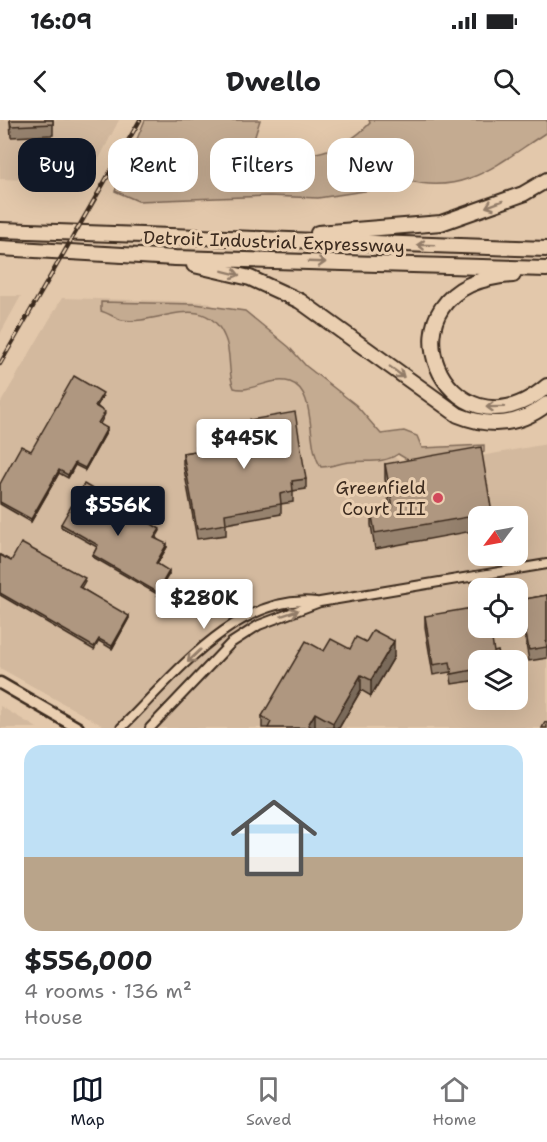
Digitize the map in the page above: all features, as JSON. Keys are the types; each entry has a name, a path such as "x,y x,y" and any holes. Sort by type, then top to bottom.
{"highway":[{"path":"252,238 441,223 523,194 547,180"},
{"name":"Detroit Industrial Expressway","path":"0,230 547,249"},
{"name":"Detroit Industrial Expressway","path":"0,248 175,258 547,271"},
{"path":"175,258 250,278 300,301 458,415 481,423 508,423 528,417 547,405"},
{"path":"547,271 535,276 496,276 465,286 452,296 440,312 432,340 435,364 443,380 458,395 474,405 491,408 515,405 533,398 547,386"}],"main road":[{"path":"0,683 78,728"}],"street":[{"path":"121,728 201,650 231,626 280,603 320,602 547,564"},
{"path":"150,728 241,635 260,625 320,602"}],"shaded area":[{"path":"0,120 119,120 96,165 96,138 18,138 18,180 0,179"},
{"path":"145,120 260,120 254,138 210,138 210,192 315,192 315,153 327,150 327,192 358,192 318,198 269,196 138,201 117,192 198,192 198,138 137,138"},
{"path":"369,120 547,120 547,132 482,173 447,184 414,181 414,138 352,138 370,123"},
{"path":"0,296 21,296 0,334"},
{"path":"62,298 208,302 409,469 547,444 547,728 107,728 0,668 0,404"},
{"path":"101,302 195,304 245,311 289,347 306,366 356,405 381,434 404,431 417,436 422,448 484,445 484,452 472,458 413,463 398,454 381,460 321,467 313,445 308,407 299,387 290,382 276,381 248,388 234,388 225,338 216,323 206,315 193,312 122,320 101,311"},
{"path":"0,706 37,728 0,728"}],"building":[{"path":"10,120 53,120 53,124 11,126"},
{"path":"74,376 103,393 95,406 105,412 98,423 107,428 85,468 75,463 68,475 59,470 31,519 0,502 0,484 21,446 31,451"},
{"path":"295,412 306,479 292,481 293,491 280,494 281,504 225,514 226,524 197,529 183,453 197,451 196,440 240,432 242,444 254,442 250,420"},
{"name":"Greenfield Court III","path":"481,447 491,506 468,506 468,517 375,533 371,510 393,507 385,464"},
{"path":"84,484 160,529 154,538 167,544 156,563 169,571 157,592 93,555 98,545 61,524"},
{"path":"21,543 85,578 79,587 129,616 112,646 99,639 94,647 0,593 0,555 11,561"},
{"path":"547,595 547,647 529,650 527,638 528,599"},
{"path":"468,609 468,638 492,638 494,650 468,650 468,671 452,674 450,662 433,665 425,616"},
{"path":"373,630 394,641 371,680 361,675 333,723 315,713 308,725 313,728 268,728 271,722 262,716 306,641 324,651 331,639 350,649 356,637 366,642"}],"railway":[{"path":"0,364 140,120"}],"place":[{"name":"Greenfield Court III","path":"438,498"}]}
